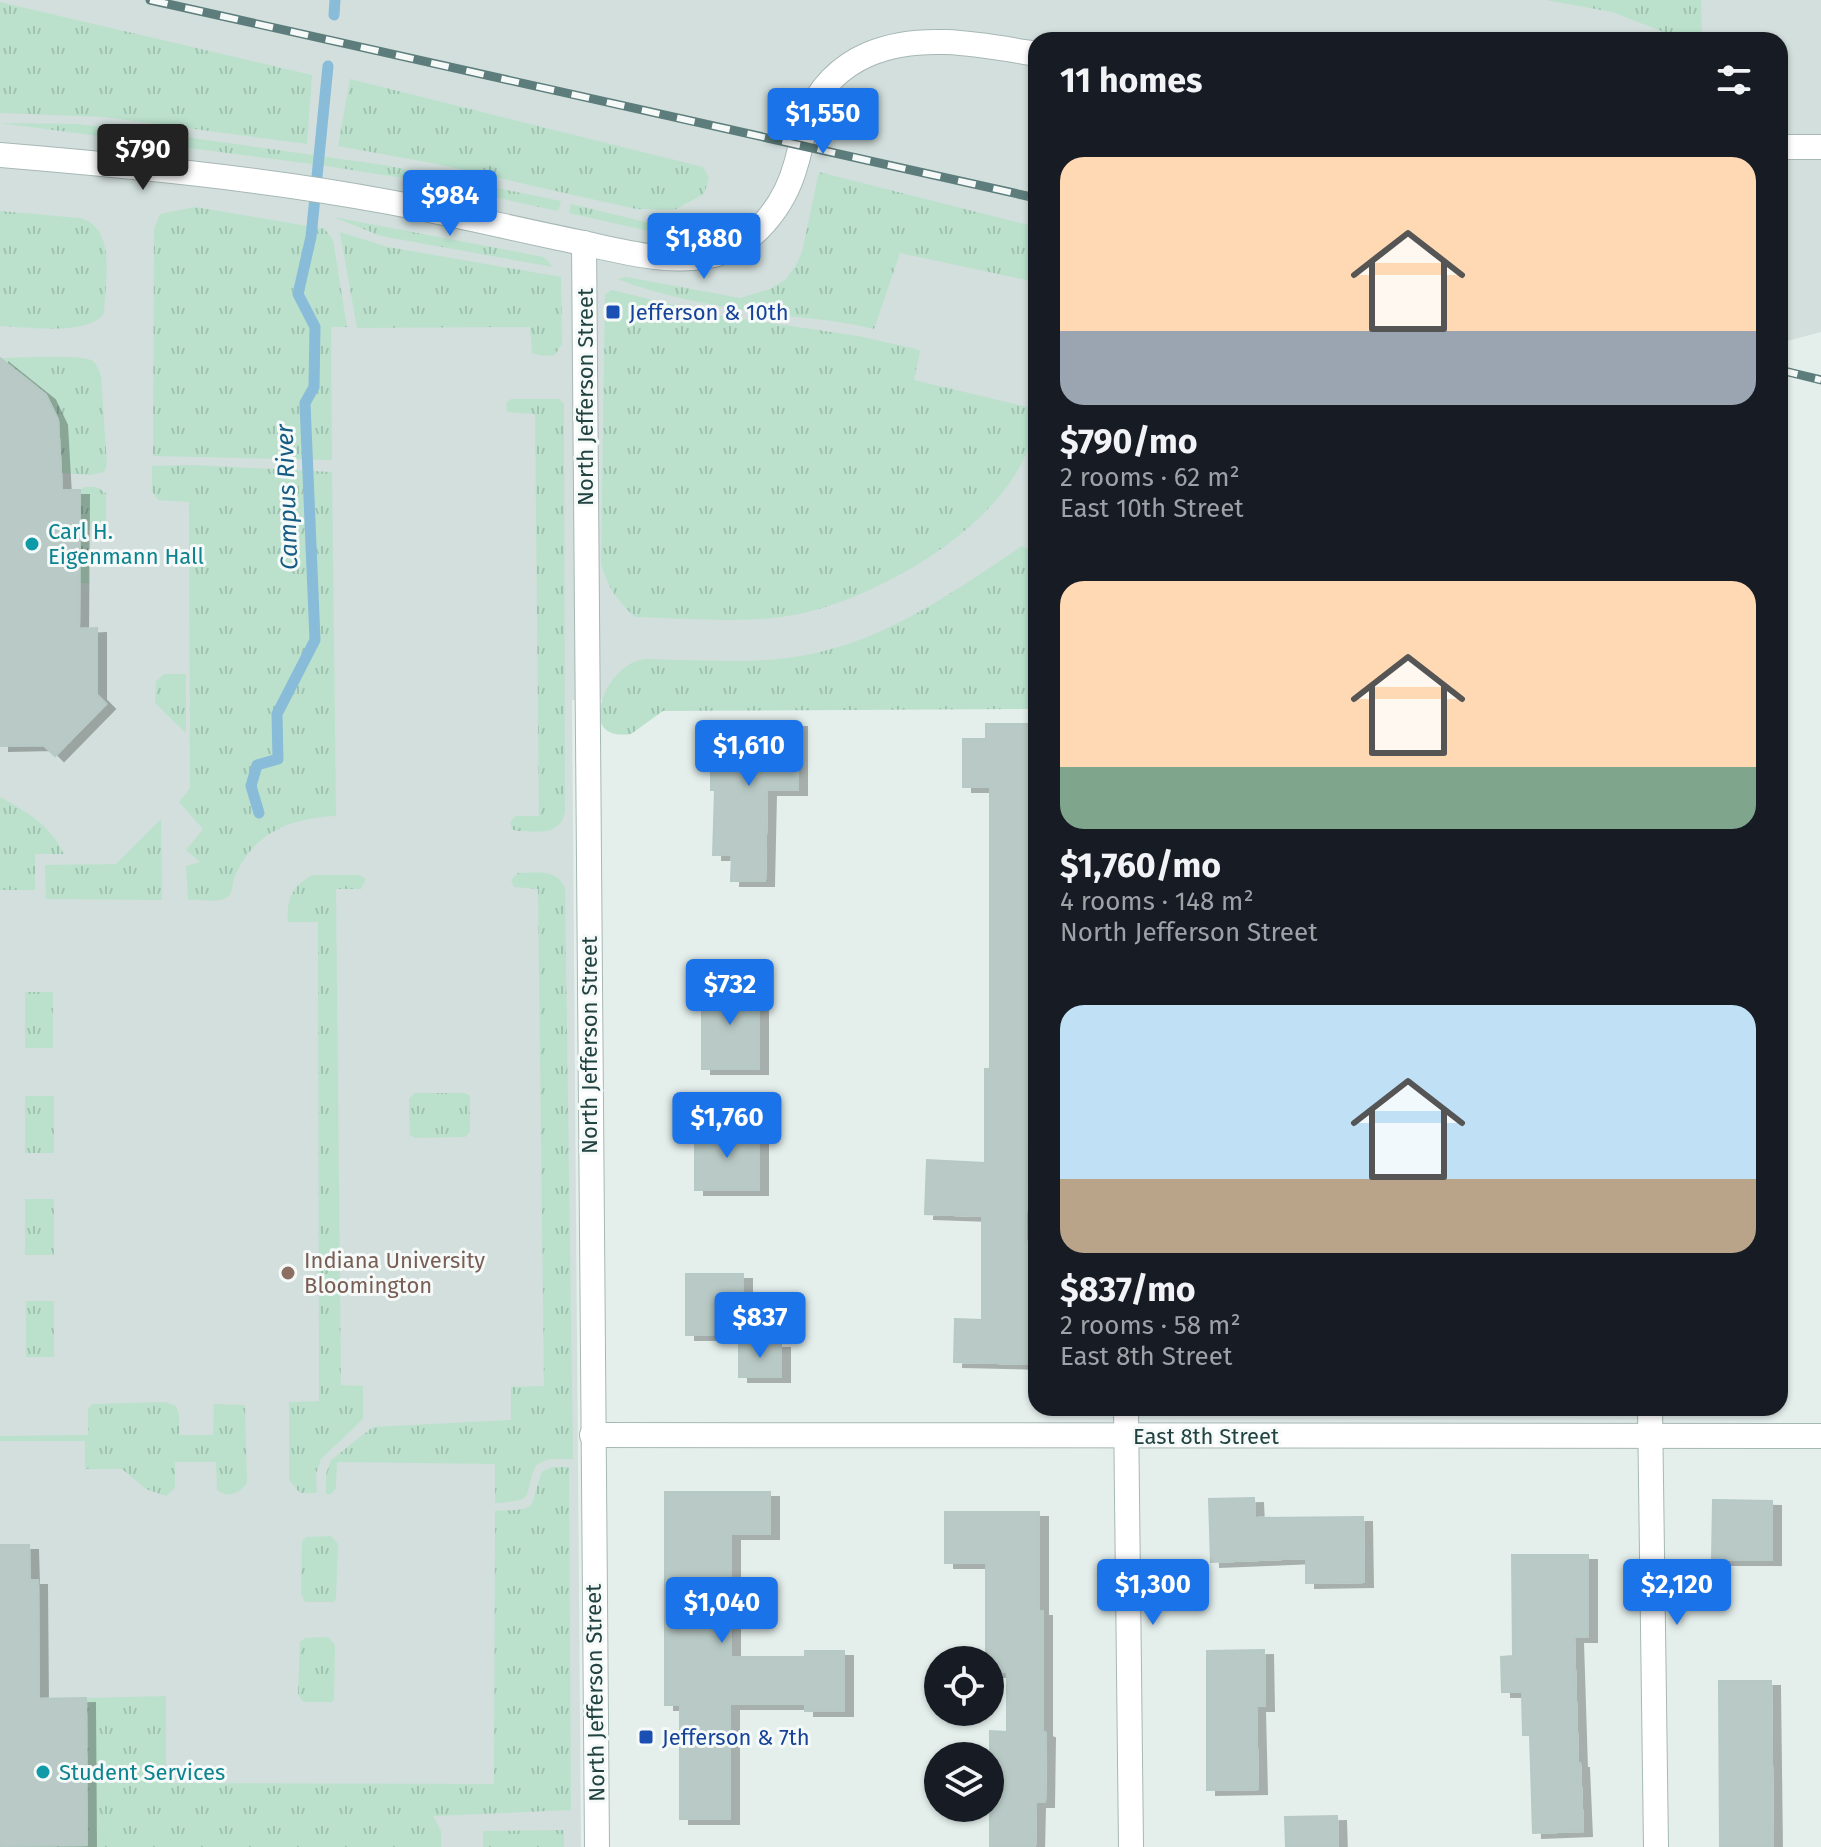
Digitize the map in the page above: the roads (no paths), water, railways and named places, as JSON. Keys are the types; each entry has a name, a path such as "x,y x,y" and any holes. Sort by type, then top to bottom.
{"street":[{"path":"0,155 132,166 325,191 654,257 687,259 713,255 735,247 753,234 784,195 796,167 808,117 819,96 832,77 869,54 895,46 952,43 1028,53"},
{"path":"1788,147 1821,147"},
{"name":"North Jefferson Street","path":"584,243 597,1847"},
{"path":"1126,1416 1131,1847"},
{"path":"1650,1416 1656,1847"},
{"name":"East 8th Street","path":"592,1435 1821,1436"}],"waterway":[{"name":"Campus River","path":"334,15 335,0"},
{"name":"Campus River","path":"259,813 251,786 257,765 278,759 277,714 315,640 305,403 314,387 315,327 298,294 311,237 328,66"}],"railway":[{"path":"150,0 1028,196"},
{"path":"1788,372 1821,380"}],"place":[{"name":"Jefferson & 10th","path":"613,312"},
{"name":"Carl H. Eigenmann Hall","path":"32,544"},
{"name":"Indiana University Bloomington","path":"288,1273"},
{"name":"Jefferson & 7th","path":"646,1737"},
{"name":"Student Services","path":"43,1772"}]}
